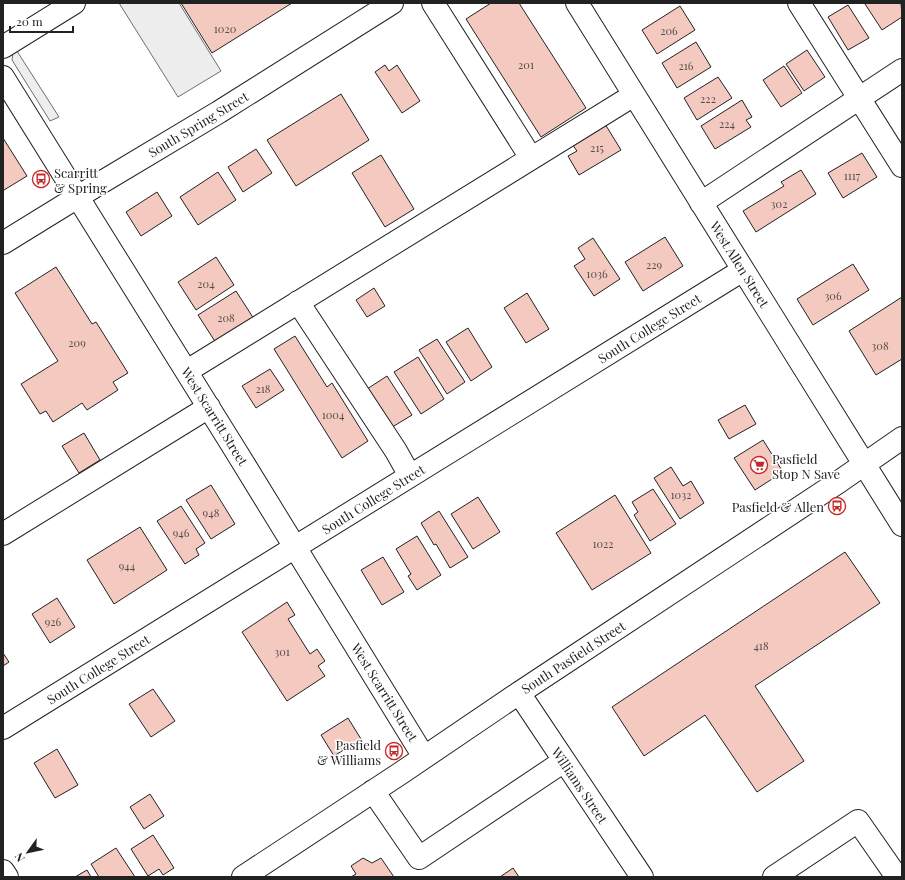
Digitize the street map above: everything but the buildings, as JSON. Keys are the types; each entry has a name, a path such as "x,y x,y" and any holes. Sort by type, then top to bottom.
{"street":[{"path":"3,47 74,3"},
{"name":"South Spring Street","path":"3,243 219,112 392,3"},
{"path":"433,3 531,158"},
{"name":"West Allen Street","path":"577,3 902,525"},
{"path":"799,3 902,166"},
{"path":"702,203 902,70"},
{"name":"West Scarritt Street","path":"3,77 209,407 424,757"},
{"path":"187,372 634,94"},
{"name":"South College Street","path":"3,728 743,270"},
{"path":"298,302 392,445 410,476"},
{"path":"3,534 209,407"},
{"name":"South Pasfield Street","path":"257,873 424,757 840,481 902,438"},
{"name":"Williams Street","path":"519,693 642,877"},
{"path":"374,791 419,858 564,761"},
{"path":"774,877 858,821 897,877"},
{"path":"3,871 7,877"}],"shaded area":[{"path":"119,3 179,3 221,71 178,97"},
{"path":"15,48 59,117 50,121 12,60"}],"place":[{"name":"Scarritt & Spring","path":"41,179"},
{"name":"Pasfield Stop N Save","path":"759,465"},
{"name":"Pasfield & Allen","path":"837,506"},
{"name":"Pasfield & Williams","path":"394,751"}]}
